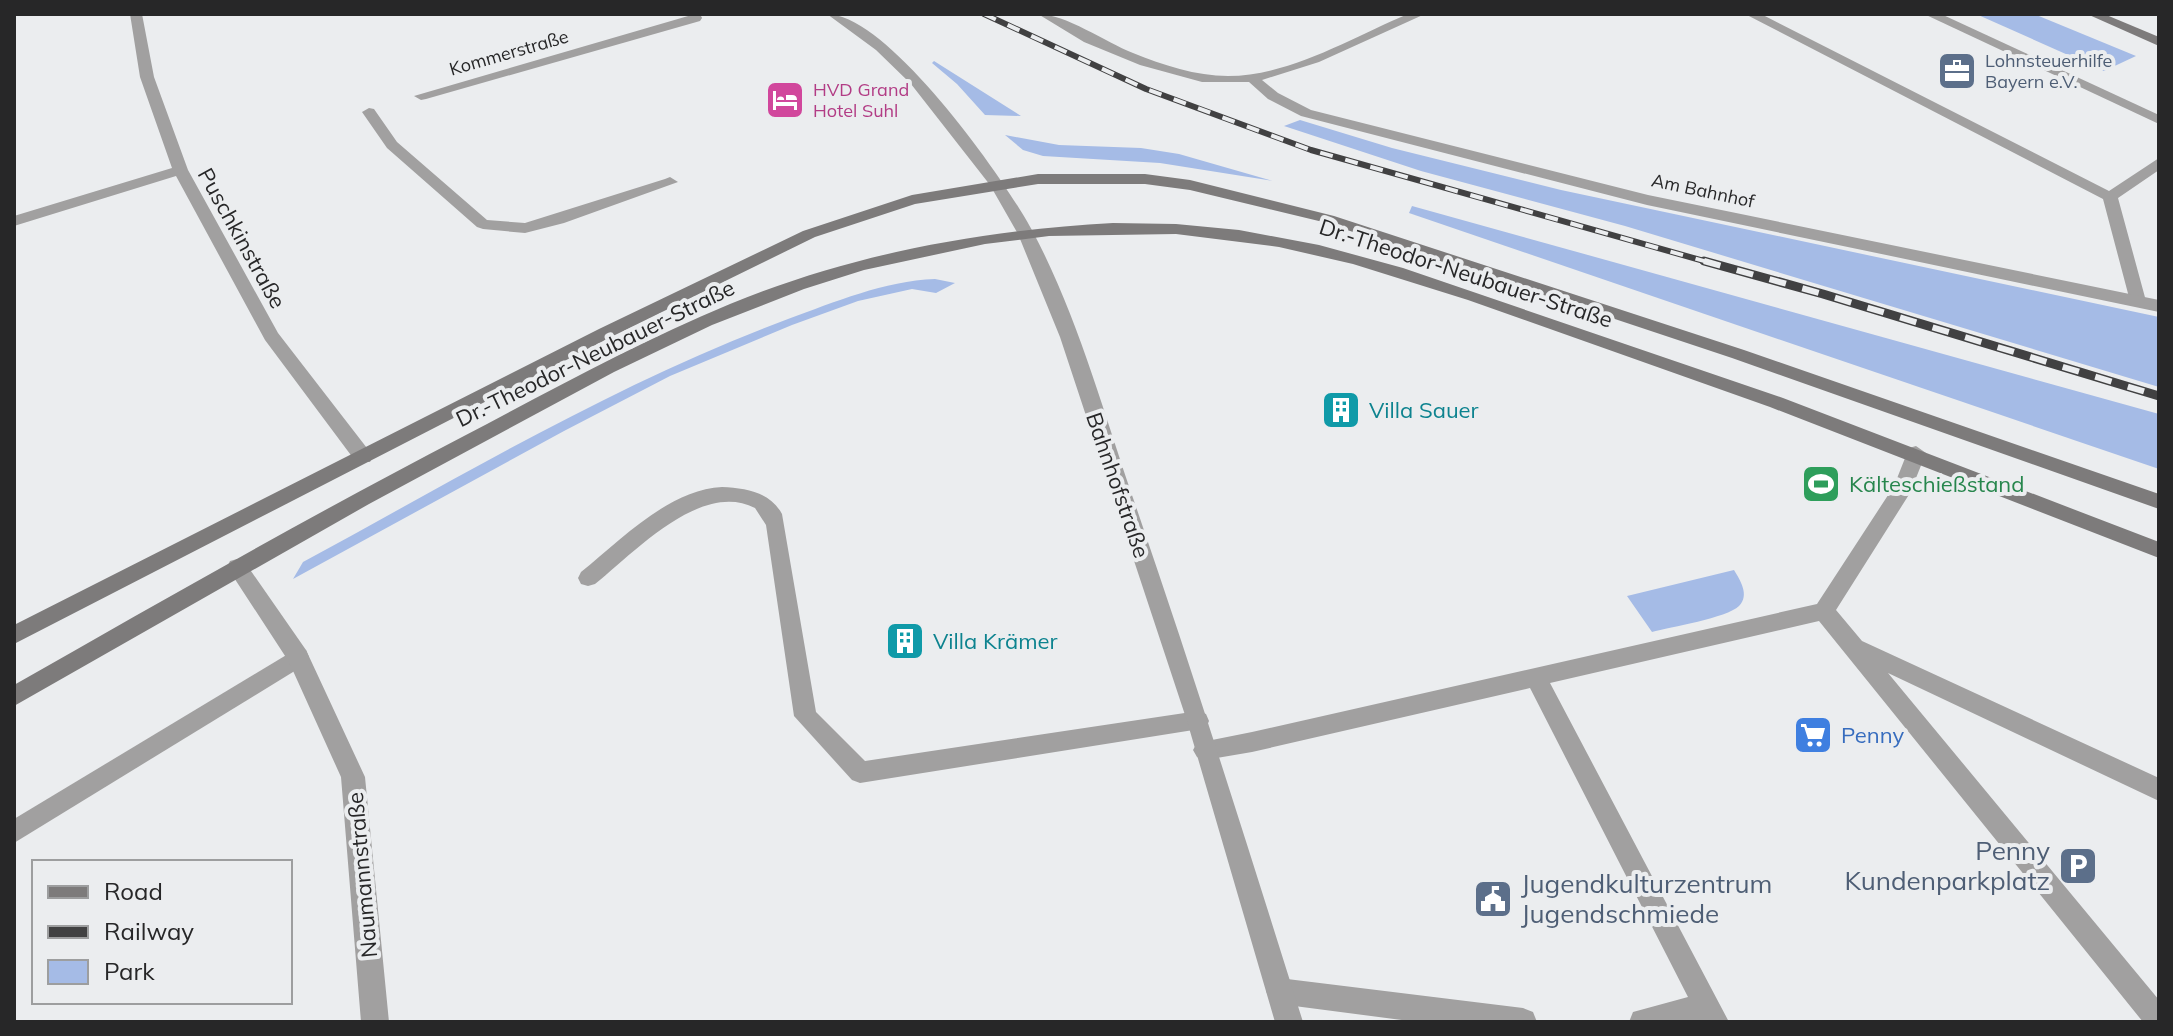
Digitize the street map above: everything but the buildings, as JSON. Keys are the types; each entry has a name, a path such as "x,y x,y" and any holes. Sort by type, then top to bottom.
{"main road":[{"path":"2093,14 2159,42"},
{"name":"Dr.-Theodor-Neubauer-Straße","path":"14,635 605,333 809,234 912,200 997,184 1053,178 1145,179 1233,193 1328,219 1679,334 2159,502"},
{"name":"Dr.-Theodor-Neubauer-Straße","path":"14,696 237,567 560,394 738,308 854,267 922,251 1026,234 1166,228 1232,234 1302,246 1415,277 1916,453 2159,550"}],"street":[{"name":"Puschkinstraße","path":"136,14 147,77 180,170 271,336 363,457"},
{"name":"Bahnhofstraße","path":"833,14 881,47 916,81 997,184 1026,234 1069,337 1198,721 1289,1022"},
{"path":"1044,14 1094,40 1175,72 1209,79 1252,78 1419,14"},
{"path":"1751,14 2110,197 2138,301"},
{"path":"1930,14 2159,120"},
{"name":"Kommerstraße","path":"421,96 694,16"},
{"name":"Am Bahnhof","path":"1252,78 1273,96 1306,113 1618,193 2159,306"},
{"path":"369,112 392,145 483,224 525,228 670,182"},
{"path":"2110,197 2159,163"},
{"path":"14,221 180,170"},
{"path":"1205,750 1252,742 1824,611 1903,488 1916,453"},
{"path":"588,578 696,499 723,494 766,505 773,514 778,536 805,716 860,772 1198,721"},
{"name":"Naumannstraße","path":"237,567 298,657 353,777 375,1022"},
{"path":"1824,611 2159,1021"},
{"path":"1854,647 2159,790"},
{"path":"14,832 298,657"},
{"path":"1536,678 1711,1014 1643,1022"},
{"path":"1279,991 1523,1022"}],"green space":[{"path":"1976,14 2034,14 2136,56 2104,71"},
{"path":"934,61 1021,116 985,115 957,84 932,63"},
{"path":"1300,120 1392,148 1561,190 2159,317 2159,387 1625,226 1421,171 1284,126"},
{"path":"1005,135 1059,145 1141,148 1179,154 1273,181 1160,163 1043,156 1023,150"},
{"path":"1412,206 2159,414 2159,469 1409,213"},
{"path":"935,279 955,283 936,293 912,289 858,301 670,376 293,579 303,562 541,432 663,371 842,299 878,288"},
{"path":"1734,570 1743,588 1742,602 1733,610 1698,622 1652,632 1627,596"}],"railway":[{"path":"984,14 1146,89 1311,150 1711,263"},
{"path":"1704,261 2159,396"}],"place":[{"name":"Lohnsteuerhilfe Bayern e.V.","path":"1957,71"},
{"name":"HVD Grand Hotel Suhl","path":"785,100"},
{"name":"Villa Sauer","path":"1341,410"},
{"name":"Kälteschießstand","path":"1821,484"},
{"name":"Villa Krämer","path":"905,641"},
{"name":"Penny","path":"1813,735"},
{"name":"Penny Kundenparkplatz","path":"2078,866"},
{"name":"Jugendkulturzentrum Jugendschmiede","path":"1493,899"}]}
